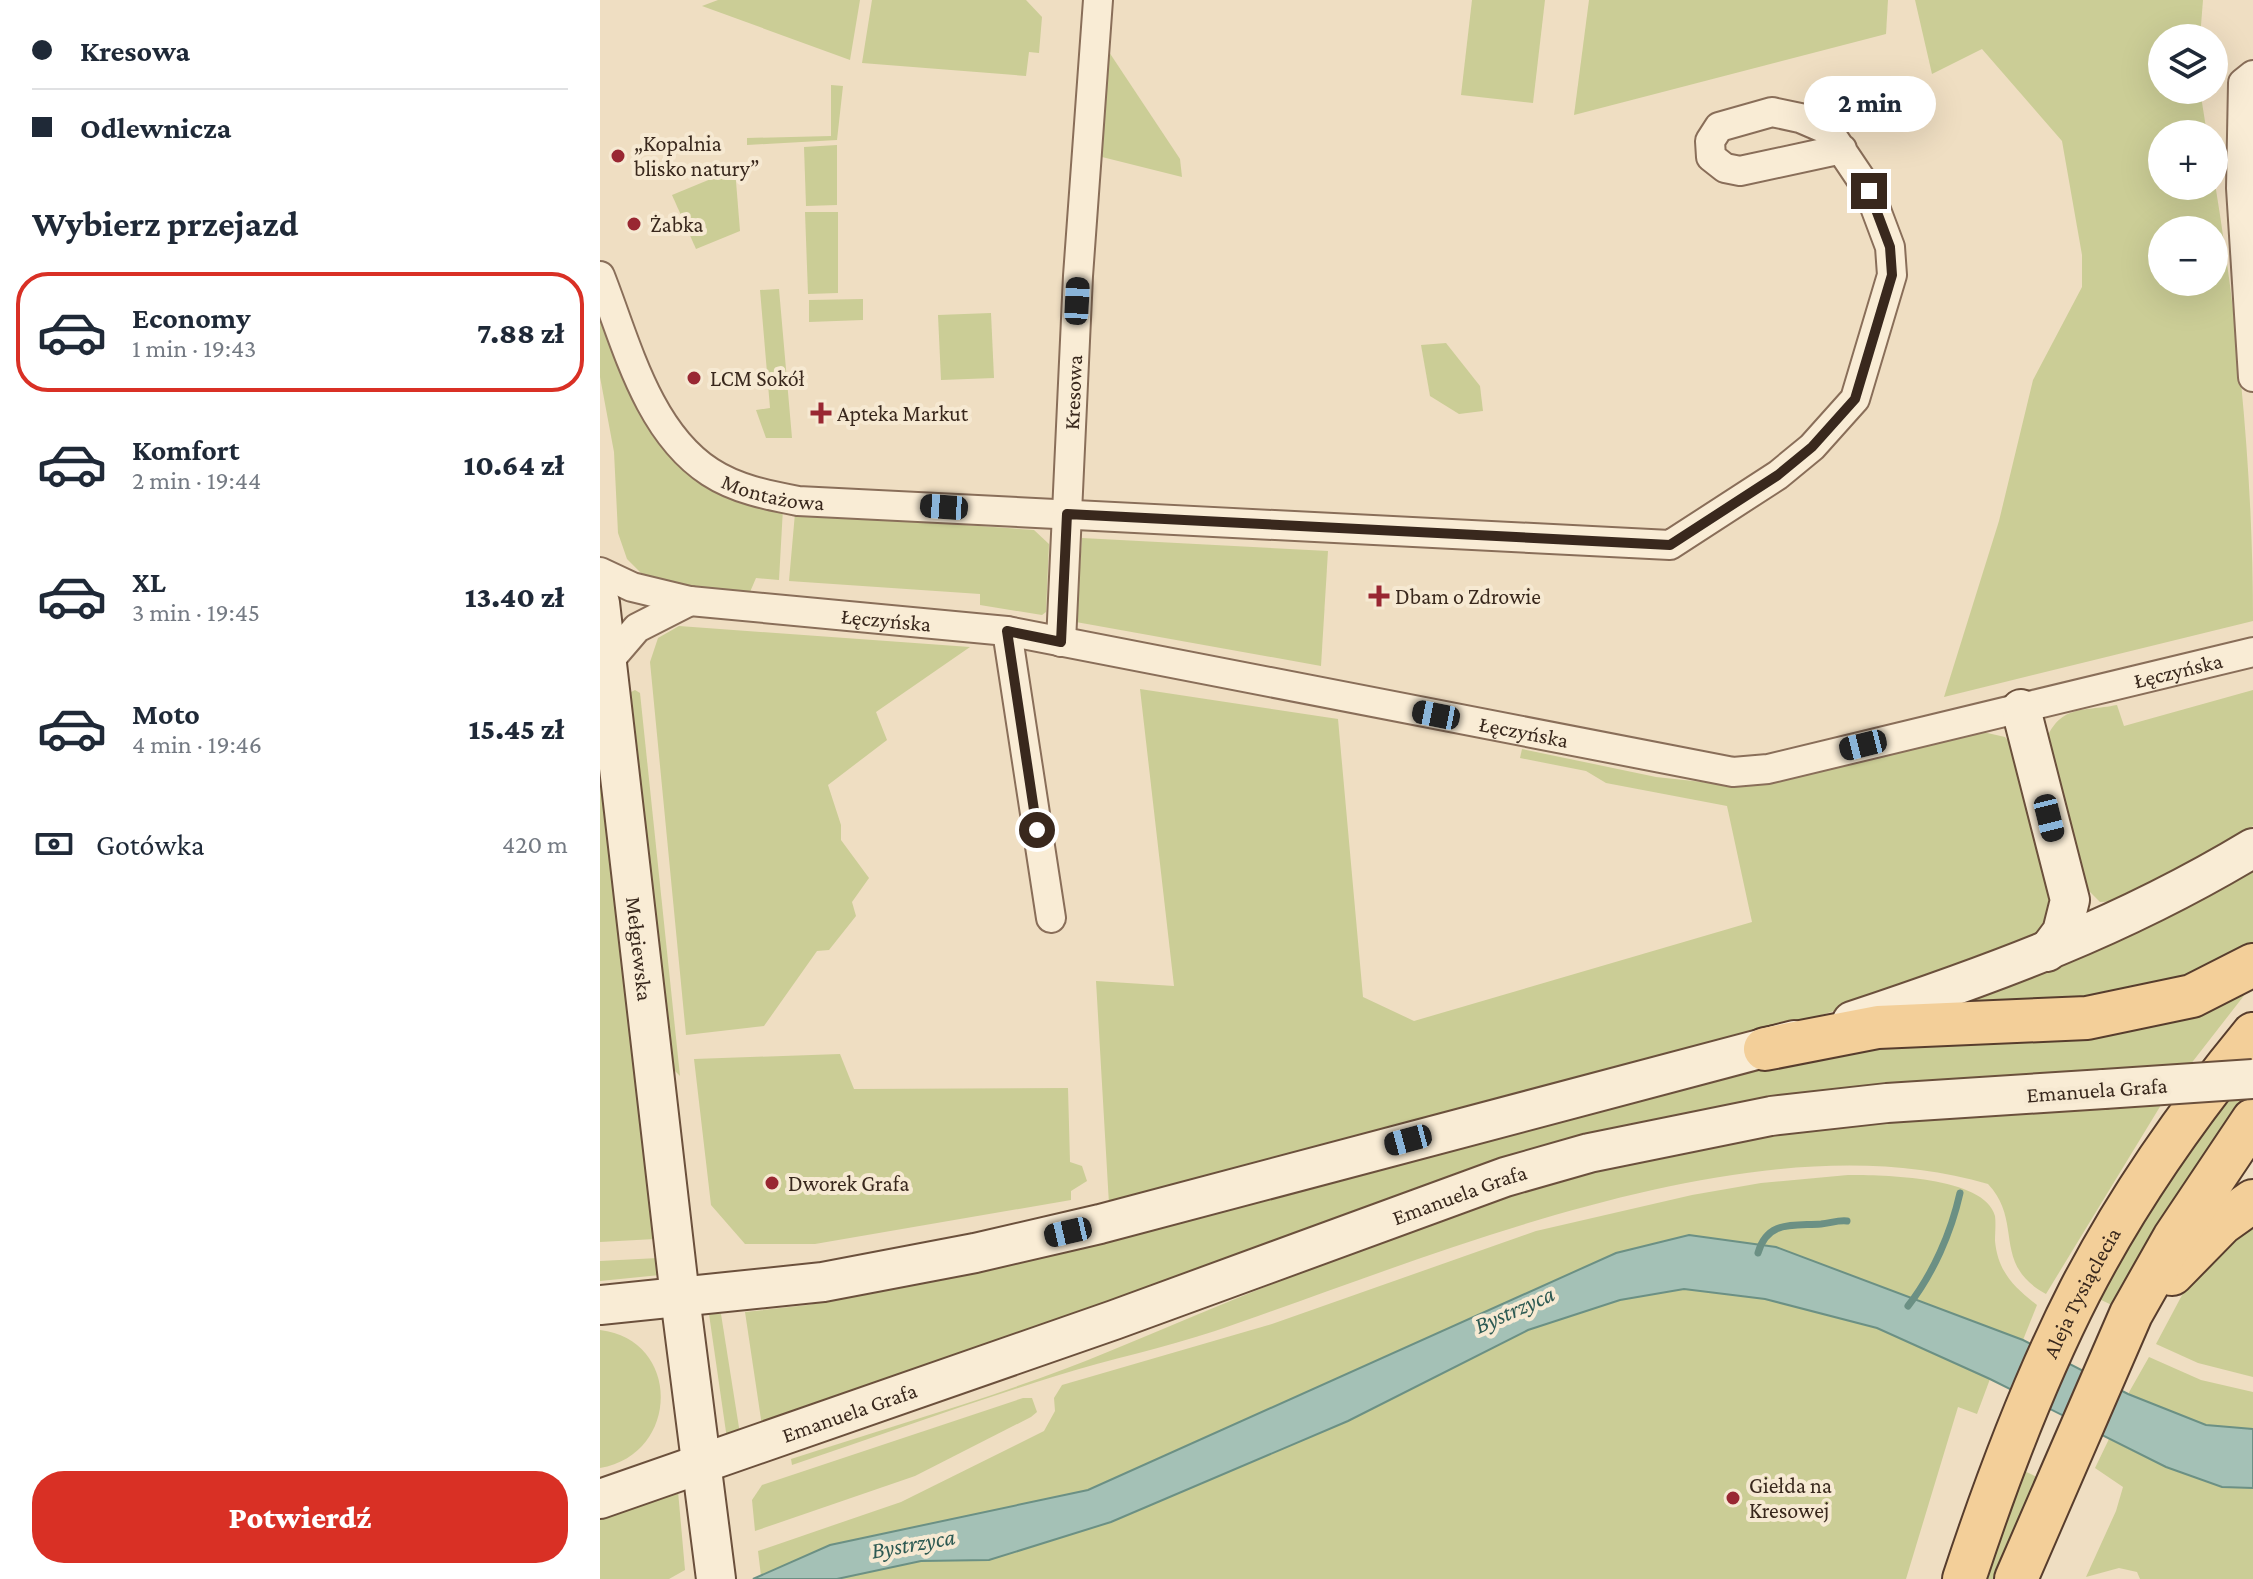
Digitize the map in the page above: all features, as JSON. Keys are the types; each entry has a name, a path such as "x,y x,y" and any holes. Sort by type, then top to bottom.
{"main road":[{"name":"Mełgiewska","path":"600,603 702,1463"},
{"path":"2021,709 2070,900 2062,932 2047,952"},
{"path":"1765,1049 2002,972 2124,919 2253,848"},
{"path":"2070,900 2096,914 2124,919"},
{"path":"600,1305 823,1282 975,1253 1100,1224 1408,1140 1765,1049 1878,1027 2087,1018 2192,996 2253,965"},
{"name":"Aleja Tysiąclecia","path":"1964,1579 2011,1451 2080,1291 2185,1121 2253,1034"},
{"name":"Emanuela Grafa","path":"600,1499 1114,1320 1449,1197 1589,1153 1696,1129 1887,1103 2253,1079"},
{"path":"2016,1579 2131,1314 2182,1226 2253,1120"},
{"path":"2131,1314 2222,1223 2253,1201"},
{"path":"702,1463 716,1579"}],"street":[{"name":"Kresowa","path":"1061,642 1078,276 1098,0"},
{"path":"2253,75 2243,83 2241,188 2253,377"},
{"name":"Montażowa","path":"600,276 655,410 677,443 709,472 744,489 798,501 1670,545 1778,475 1812,447 1855,399 1892,275 1890,247 1869,191 1842,149"},
{"name":"Łęczyńska","path":"600,572 632,587 690,601 1007,631 1733,772 1768,769 2253,652"},
{"path":"607,663 637,628 690,601"},
{"path":"1007,631 1051,918"}],"green space":[{"path":"718,0 860,0 850,60 702,6"},
{"path":"872,0 1026,0 1042,17 1039,53 1029,52 1026,76 862,63"},
{"path":"1472,0 1545,0 1533,103 1461,95"},
{"path":"1589,0 1888,0 1886,34 1574,115"},
{"path":"1915,0 2203,0 2201,24 2148,24 2148,104 2202,104 2205,120 2148,120 2148,200 2217,200 2220,216 2148,216 2148,296 2228,296 2228,273 2247,453 2253,621 1944,697 1999,521 2033,380 2082,287 2082,255 2062,141 1982,49 1932,74"},
{"path":"1107,49 1180,159 1182,177 1098,156"},
{"path":"831,85 843,86 837,140 747,145 747,138 831,136"},
{"path":"837,145 837,205 806,206 804,147"},
{"path":"735,169 740,231 696,249 672,195"},
{"path":"805,212 838,212 838,293 808,294"},
{"path":"779,289 792,438 766,438 756,410 770,408 760,290"},
{"path":"863,299 863,320 809,322 809,300"},
{"path":"600,307 715,491 741,500 783,508 779,580 756,578 750,592 681,589 641,573 627,559 618,533 614,452 600,377"},
{"path":"991,313 994,378 941,380 938,315"},
{"path":"1446,343 1480,386 1483,411 1459,414 1430,396 1421,345"},
{"path":"795,513 1034,530 1049,544 1046,612 1042,615 980,605 980,594 789,581"},
{"path":"1082,538 1328,551 1321,666 1076,622"},
{"path":"679,626 970,647 876,712 887,740 828,785 841,825 841,840 869,878 852,902 856,916 829,950 817,951 764,1026 686,1035 650,662 658,638"},
{"path":"1140,689 1338,719 1363,997 1414,1021 1752,922 1727,806 1606,783 1586,771 1520,758 1522,749 1656,777 1721,784 1760,784 1983,732 2005,737 2019,753 2057,895 2048,931 1920,984 1761,1034 1109,1204 1096,981 1174,986"},
{"path":"635,690 640,693 680,1076 673,1069 631,692"},
{"path":"2253,690 2253,826 2125,901 2100,902 2078,880 2044,744 2050,731 2064,716 2082,710 2117,705 2124,726"},
{"path":"600,773 655,1239 600,1242"},
{"path":"2253,865 2253,955 2170,990 1951,1009 2063,963"},
{"path":"2253,984 2190,1065 1840,1092 762,1426 745,1312 808,1305 1017,1262 1760,1068"},
{"path":"840,1054 854,1089 1068,1088 1070,1162 1082,1166 1087,1181 1071,1191 1071,1200 815,1244 745,1244 711,1205 694,1059"},
{"path":"2247,1095 2116,1307 2097,1298 2142,1218 2221,1098"},
{"path":"2161,1105 2046,1294 2019,1270 2013,1256 2005,1213 1999,1198 1988,1184 1897,1167 1800,1167 1699,1180 1597,1204 1495,1233 1215,1331 1059,1375 792,1465 791,1459 1071,1367 1366,1247 1495,1201 1628,1163 1759,1137 1826,1129"},
{"path":"1848,1175 1930,1180 1953,1185 1987,1203 1995,1216 1995,1241 2000,1262 2014,1285 2037,1305 2023,1340 1776,1247 1689,1235 1616,1253 1088,1490 830,1545 761,1576 758,1551 901,1502 1044,1431 1055,1411 1054,1398 1062,1385 1272,1324 1536,1231 1692,1195 1761,1183"},
{"path":"2253,1226 2253,1377 2198,1363 2156,1344 2197,1267"},
{"path":"658,1258 660,1275 600,1281 600,1261"},
{"path":"1684,1289 1765,1299 1877,1328 1990,1379 1977,1414 1958,1407 1906,1579 837,1579 921,1561 989,1560 1111,1522 1348,1421 1527,1330 1620,1300"},
{"path":"709,1314 721,1314 740,1434 727,1439"},
{"path":"600,1330 627,1338 646,1353 657,1374 661,1397 657,1421 646,1442 627,1458 600,1468"},
{"path":"2149,1357 2201,1380 2253,1392 2253,1429 2206,1425 2128,1394"},
{"path":"1023,1398 1032,1398 1037,1412 1031,1417 915,1476 755,1531 752,1500 762,1485"},
{"path":"2109,1439 2197,1478 2253,1488 2253,1579 2140,1579 2137,1572 2119,1568 2086,1577 2116,1511 2123,1487 2095,1468"},
{"path":"2020,1469 2037,1477 2000,1579 1978,1579"},
{"path":"678,1491 685,1570 669,1579 600,1579 600,1518"}],"water":[{"name":"Bystrzyca","path":"1689,1235 1776,1247 2023,1340 2128,1394 2206,1425 2253,1429 2253,1488 2222,1487 2166,1467 1990,1379 1877,1328 1765,1299 1684,1289 1620,1300 1528,1330 1348,1421 1111,1522 989,1560 921,1561 837,1579 753,1579 830,1545 1088,1490 1616,1253"}],"waterway":[{"path":"1908,1306 1940,1252 1960,1193"},
{"path":"1758,1253 1768,1235 1782,1227 1847,1221"}],"place":[{"name":"„Kopalnia blisko natury”","path":"618,156"},
{"name":"Żabka","path":"634,224"},
{"name":"LCM Sokół","path":"694,378"},
{"name":"Apteka Markut","path":"821,413"},
{"name":"Dbam o Zdrowie","path":"1379,596"},
{"name":"Dworek Grafa","path":"772,1183"},
{"name":"Giełda na Kresowej","path":"1733,1498"}],"route":[{"path":"1037,830 1007,631 1061,642 1067,514 1670,545 1717,518 1778,475 1812,447 1855,399 1892,275 1890,247 1869,191"}]}
